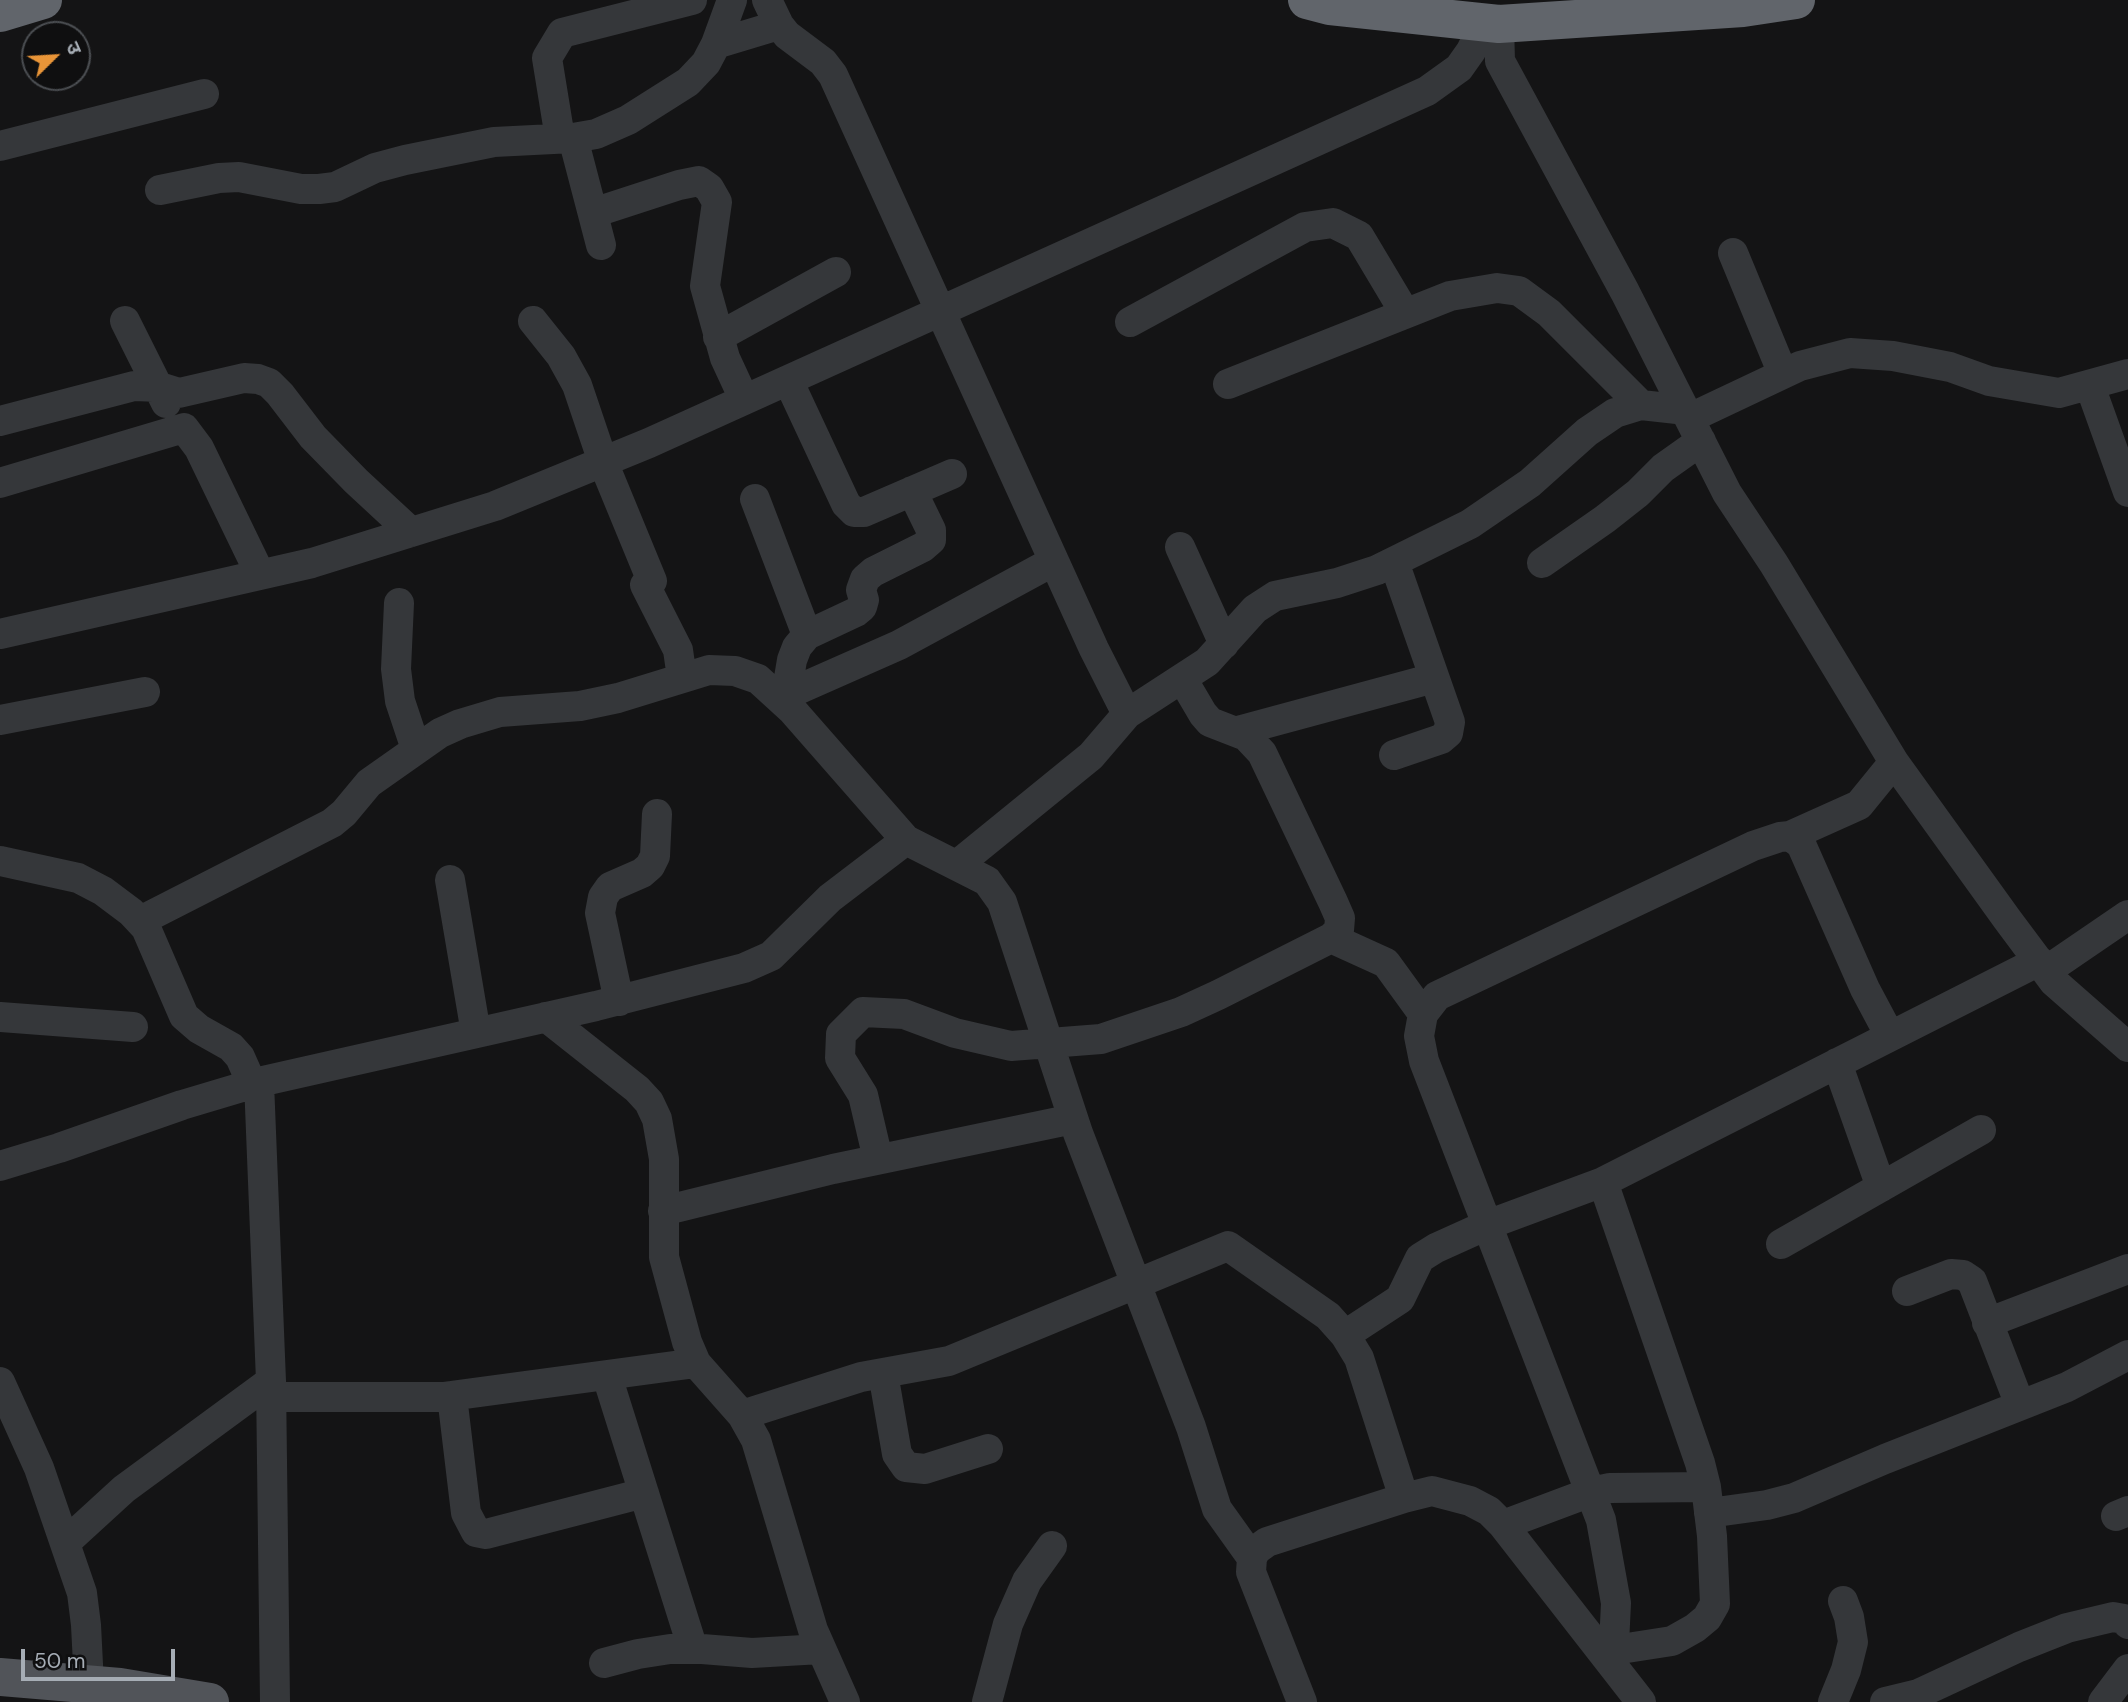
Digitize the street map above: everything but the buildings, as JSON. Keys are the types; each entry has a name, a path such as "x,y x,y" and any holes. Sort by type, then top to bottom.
{"highway":[{"path":"1307,0 1343,8 1489,17 1796,0"}],"main road":[{"path":"1,1687 89,1684 120,1686 210,1702"}],"street":[{"path":"601,246 593,213 566,138 547,58 562,33 692,0"},
{"path":"160,190 219,178 239,177 301,189 335,187 375,168 405,160 494,142 566,138 611,129 688,82 706,63 732,0"},
{"path":"716,44 773,12 786,35 823,62 833,75 1054,561 1127,714"},
{"path":"0,634 313,563 495,506 603,462 1427,91 1459,68 1489,17"},
{"path":"1489,17 1500,61 1535,122 1727,493 1774,564 1894,762 2054,982 2128,1047"},
{"path":"0,146 204,94"},
{"path":"593,213 678,185 699,181 709,188 717,202 705,286 724,358 744,399"},
{"path":"1130,322 1305,227 1333,223 1359,236 1405,313"},
{"path":"1733,253 1783,374"},
{"path":"718,337 836,272"},
{"path":"1228,384 1450,296 1497,288 1520,291 1549,313 1641,405 1693,423"},
{"path":"125,321 160,387 177,429"},
{"path":"533,321 561,356 577,385 648,583 678,650 682,678"},
{"path":"1542,563 1638,493 1663,468 1693,423 1800,366 1850,353 1894,356 1950,367 1989,381 2059,393 2128,374"},
{"path":"0,421 134,387 160,387 179,393 244,377 258,379 269,383 313,437 355,481 411,532"},
{"path":"788,380 846,504 854,512 864,512 952,474"},
{"path":"2090,386 2128,492"},
{"path":"957,865 1091,756 1127,714 1207,662 1255,609 1275,596 1337,583 1394,562 1470,524 1530,482 1587,432 1615,413 1641,405"},
{"path":"0,483 184,428 199,449 260,574"},
{"path":"785,695 797,646 807,635 856,612 862,607 864,600 861,590 865,579 931,540 931,530 912,491"},
{"path":"755,499 807,635"},
{"path":"1180,547 1224,644"},
{"path":"785,695 899,645 1054,561"},
{"path":"1394,562 1450,722 1448,733 1441,739 1394,755"},
{"path":"399,603 396,669 400,701 416,749"},
{"path":"140,921 332,823 369,783 440,733 500,712 580,706 618,698 709,670 734,671 758,679 785,695 793,711 906,840 987,881 1002,902 1073,1119 1191,1427 1217,1509 1252,1558"},
{"path":"1238,731 1434,678"},
{"path":"878,1159 863,1095 840,1058 841,1034 863,1012 904,1014 955,1033 1011,1045 1101,1040 1181,1012 1331,938 1339,930 1340,918 1333,901 1262,753 1238,731 1210,722 1183,680"},
{"path":"0,720 145,692"},
{"path":"1623,1680 1612,1568 1601,1520 1424,1061 1419,1036 1423,1014 1437,996 1753,846 1790,836 1859,805 1894,762"},
{"path":"620,1000 603,932 601,905 610,887 642,873 650,866 655,856 657,814"},
{"path":"1790,836 1801,845 1865,989 1890,1036"},
{"path":"0,1166 256,1083 620,1000 744,968 771,956 830,898 906,840"},
{"path":"0,861 78,878 103,891 131,912 146,928 184,1016 199,1029 231,1047 256,1083 272,1389 275,1702"},
{"path":"450,880 476,1032"},
{"path":"1345,1335 1400,1299 1420,1258 1436,1248 1488,1225 1603,1182 1890,1036 2043,966 2128,915"},
{"path":"1331,938 1386,963 1423,1014"},
{"path":"0,1017 133,1027"},
{"path":"546,1017 636,1089 649,1102 657,1119 664,1159 664,1257 687,1342 696,1363 742,1415 757,1440 821,1649 845,1702"},
{"path":"1837,1063 1881,1187"},
{"path":"663,1212 878,1159 1073,1119"},
{"path":"1781,1244 1981,1130"},
{"path":"1603,1182 1700,1463 1707,1500 1715,1604 1707,1618 1695,1628 1672,1641 1623,1680"},
{"path":"742,1415 861,1377 949,1361 1228,1246 1328,1315 1345,1335 1359,1358 1404,1498"},
{"path":"1987,1323 2128,1269"},
{"path":"1907,1291 1951,1274 1963,1275 1972,1281 2020,1405"},
{"path":"1503,1525 1591,1492 1628,1486 1707,1500 1767,1506 1794,1498 2067,1387 2128,1355"},
{"path":"65,1543 124,1489 272,1389 453,1396 696,1363"},
{"path":"883,1373 897,1454 906,1467 925,1469 988,1449"},
{"path":"607,1376 693,1649"},
{"path":"0,1382 39,1468 82,1593 89,1684"},
{"path":"453,1396 466,1513 476,1532 485,1534 644,1493"},
{"path":"1301,1702 1251,1572 1252,1558 1256,1550 1267,1542 1421,1493 1445,1493 1471,1501 1489,1511 1503,1525 1623,1680"},
{"path":"988,1702 1008,1625 1027,1581 1052,1546"},
{"path":"1840,1702 1833,1702 1846,1670 1853,1642 1843,1601"},
{"path":"1885,1702 1918,1694 2067,1628 2113,1617 2124,1619 2128,1623"},
{"path":"604,1663 638,1654 693,1649 752,1653 821,1649"},
{"path":"2103,1702 2128,1669"}]}
